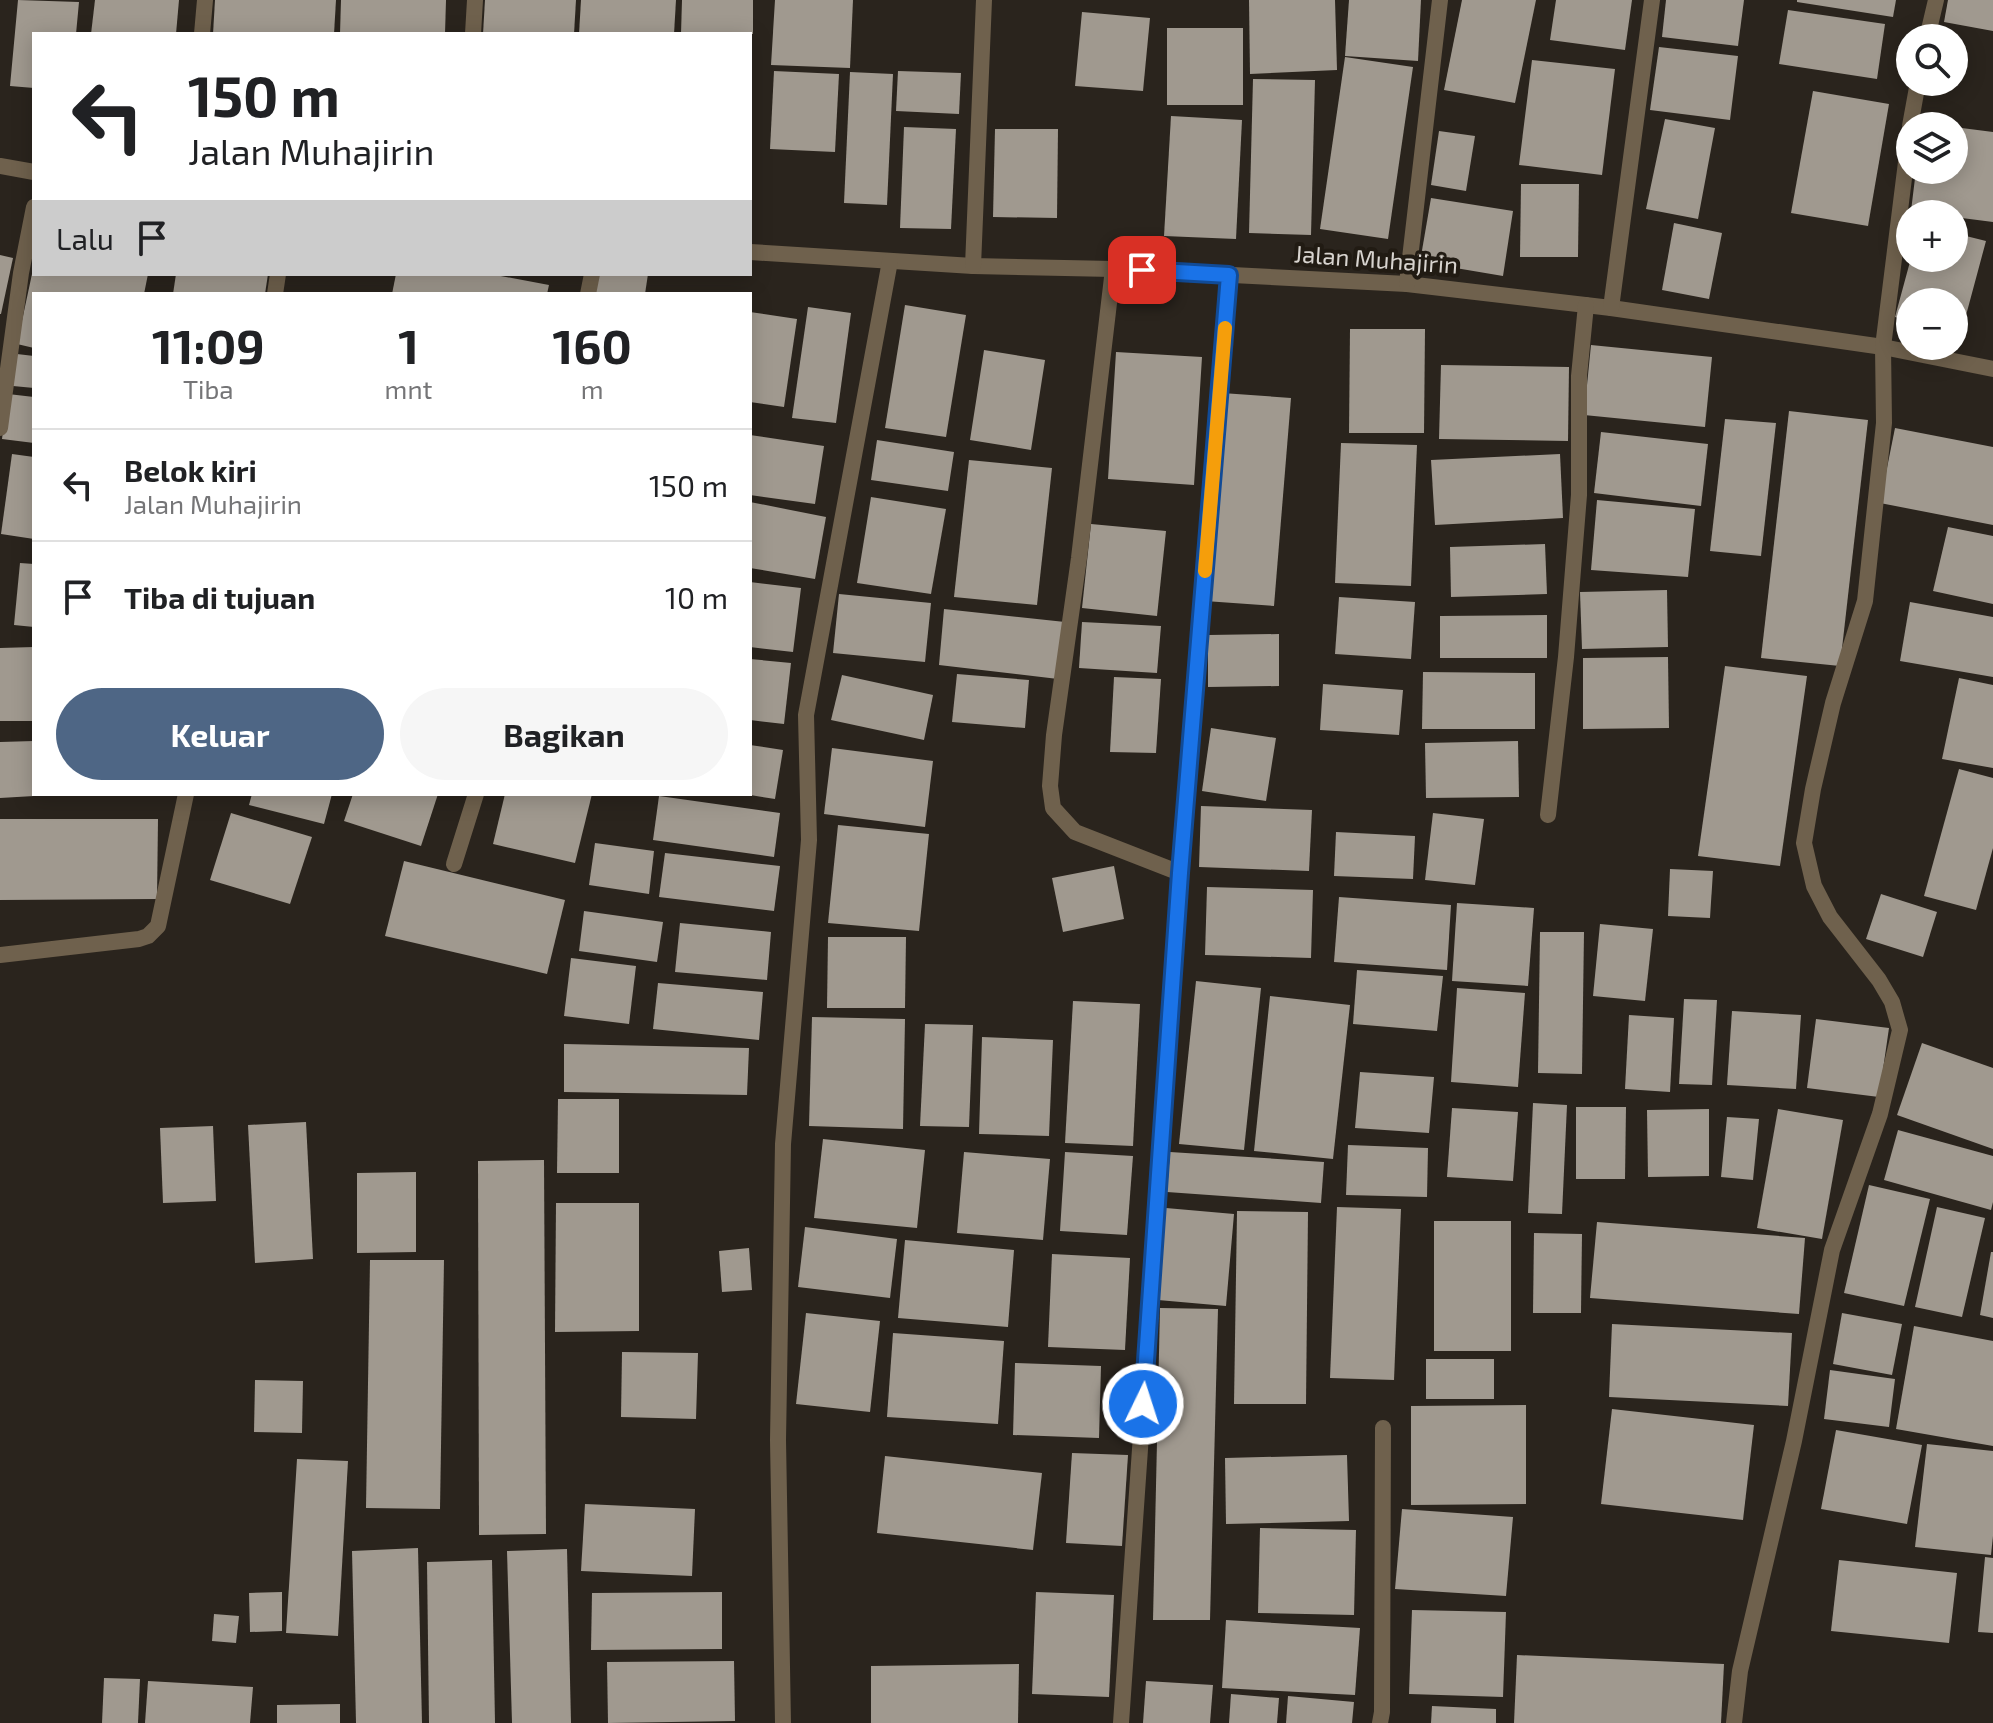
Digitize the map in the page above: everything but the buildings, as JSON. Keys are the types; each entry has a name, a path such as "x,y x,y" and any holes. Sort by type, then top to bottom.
{"street":[{"path":"202,32 205,0"},
{"path":"473,32 475,0"},
{"path":"973,266 984,0"},
{"path":"1407,284 1440,0"},
{"path":"1611,308 1652,0"},
{"path":"1930,24 1936,0"},
{"path":"0,166 32,172"},
{"path":"1734,1723 1740,1671 1794,1441 1832,1250 1880,1114 1900,1030 1892,1002 1879,980 1830,917 1814,886 1804,843 1833,703 1865,601 1884,423 1883,347 1903,184"},
{"path":"0,428 21,273 32,217"},
{"name":"Jalan Muhajirin","path":"752,252 973,266 1113,269 1407,284 1611,308 1883,347 1993,369"},
{"path":"783,1723 778,1440 783,1144 809,840 806,715 890,261"},
{"path":"1113,269 1050,786 1053,808 1075,832 1180,873"},
{"path":"1121,1723 1180,873 1229,275"},
{"path":"1548,815 1577,525 1579,376 1586,305"},
{"path":"0,955 148,936 158,926 186,796"},
{"path":"454,864 475,796"},
{"path":"1380,1723 1383,1428"}],"slow traffic":[{"path":"1205,571 1225,328"}],"route":[{"path":"1142,270 1229,275 1180,873 1143,1404"}]}
